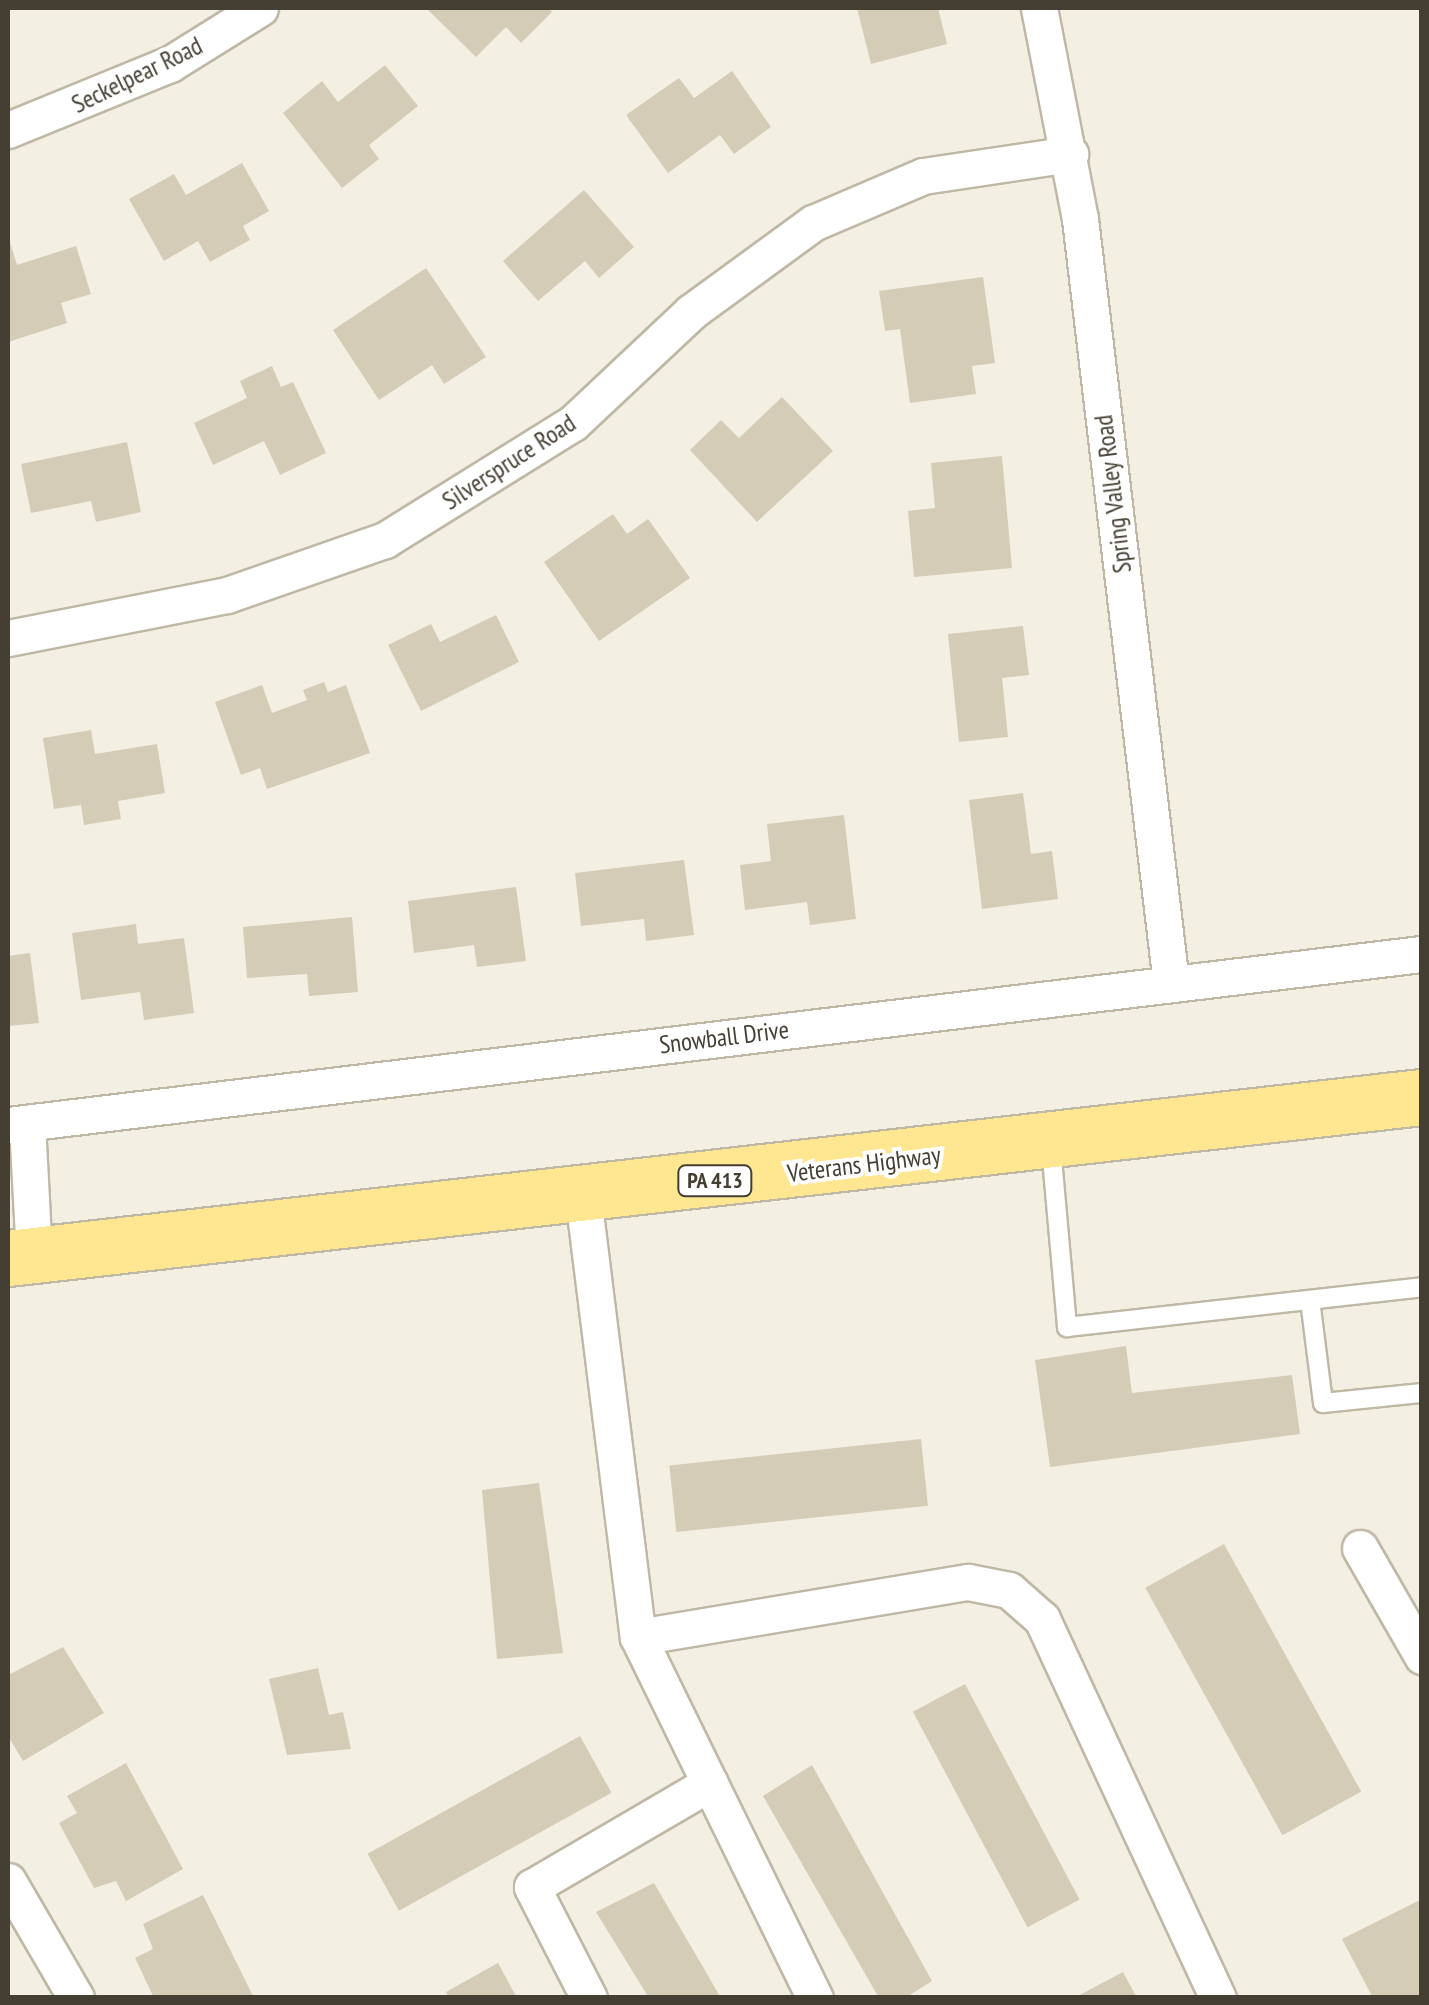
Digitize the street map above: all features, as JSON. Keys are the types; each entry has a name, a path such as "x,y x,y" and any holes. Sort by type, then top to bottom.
{"main road":[{"name":"Veterans Highway","path":"21,1257 583,1197 1422,1097"}],"street":[{"name":"Seckelpear Road","path":"8,130 170,64 260,8"},
{"name":"Spring Valley Road","path":"1039,8 1070,154 1171,983"},
{"name":"Silverspruce Road","path":"8,638 227,595 385,540 573,423 691,312 813,223 923,176 1070,154"},
{"name":"Snowball Drive","path":"21,1257 17,1124 1422,954"},
{"path":"583,1197 638,1638 815,1998"},
{"path":"1360,1548 1422,1656"},
{"path":"638,1638 968,1582 1009,1590 1042,1619 1218,1998"},
{"path":"590,1998 532,1887 710,1784"},
{"path":"8,1880 76,1998"}],"lane":[{"path":"1050,1142 1066,1327 1422,1287"},
{"path":"1310,1300 1323,1402 1422,1393"}],"building":[{"path":"426,8 548,8 552,12 521,43 506,27 476,57"},
{"path":"857,8 938,8 947,44 871,64"},
{"path":"385,65 418,106 369,145 379,159 342,188 283,113 322,81 338,102"},
{"path":"732,71 771,127 734,154 720,135 668,173 626,115 679,78 694,98"},
{"path":"242,163 269,211 243,226 250,240 210,262 198,241 164,261 129,199 174,174 186,195"},
{"path":"584,190 634,247 599,278 585,261 538,301 503,261"},
{"path":"8,236 17,265 76,246 91,294 61,303 67,323 8,342"},
{"path":"426,268 486,357 444,384 432,365 379,400 333,330"},
{"path":"983,277 995,363 972,366 976,394 910,403 900,329 885,331 879,291"},
{"path":"272,366 281,387 293,382 326,453 280,475 264,441 213,465 194,423 247,398 240,381"},
{"path":"782,397 833,451 757,522 690,450 721,420 739,438"},
{"path":"127,442 141,512 96,522 91,501 31,513 21,464"},
{"path":"1002,456 1012,568 914,577 908,511 935,508 931,463"},
{"path":"613,514 627,534 648,519 690,578 599,641 544,562"},
{"path":"496,615 519,662 421,711 388,645 431,624 440,642"},
{"path":"1023,626 1029,675 1002,678 1008,737 959,742 948,634"},
{"path":"324,682 328,692 346,685 370,753 267,789 260,768 241,775 215,702 262,685 272,713 307,700 303,690"},
{"path":"91,730 95,754 157,744 165,793 118,801 121,819 84,825 81,805 54,809 43,738"},
{"path":"1023,793 1031,854 1052,851 1058,899 982,909 969,800"},
{"path":"844,815 856,919 810,925 807,902 745,910 740,865 771,861 767,824"},
{"path":"684,860 694,935 646,941 644,919 581,926 575,873"},
{"path":"516,887 526,961 477,967 474,945 414,953 408,901"},
{"path":"352,917 358,992 309,996 307,974 247,978 243,927"},
{"path":"136,924 138,944 184,938 194,1013 144,1020 140,992 81,1000 72,933"},
{"path":"30,953 39,1023 8,1026 8,956"},
{"path":"1126,1346 1132,1393 1292,1375 1300,1434 1050,1467 1035,1360"},
{"path":"921,1439 928,1506 676,1532 669,1465"},
{"path":"539,1483 563,1653 497,1659 482,1490"},
{"path":"1224,1544 1361,1792 1282,1835 1145,1588"},
{"path":"63,1647 104,1713 23,1761 8,1736 8,1675"},
{"path":"318,1668 329,1715 343,1712 351,1749 287,1755 269,1679"},
{"path":"965,1684 1080,1899 1027,1927 913,1712"},
{"path":"580,1736 612,1793 399,1911 367,1854"},
{"path":"126,1763 183,1869 126,1901 116,1881 94,1888 59,1823 77,1813 67,1796"},
{"path":"812,1765 932,1981 905,1998 879,1998 763,1796"},
{"path":"654,1883 721,1998 649,1998 596,1912"},
{"path":"203,1895 254,1998 154,1998 135,1958 153,1949 143,1924"},
{"path":"1420,1900 1422,1998 1373,1998 1342,1939"},
{"path":"498,1963 517,1998 449,1998 446,1992"},
{"path":"1123,1972 1137,1998 1074,1998"}]}
